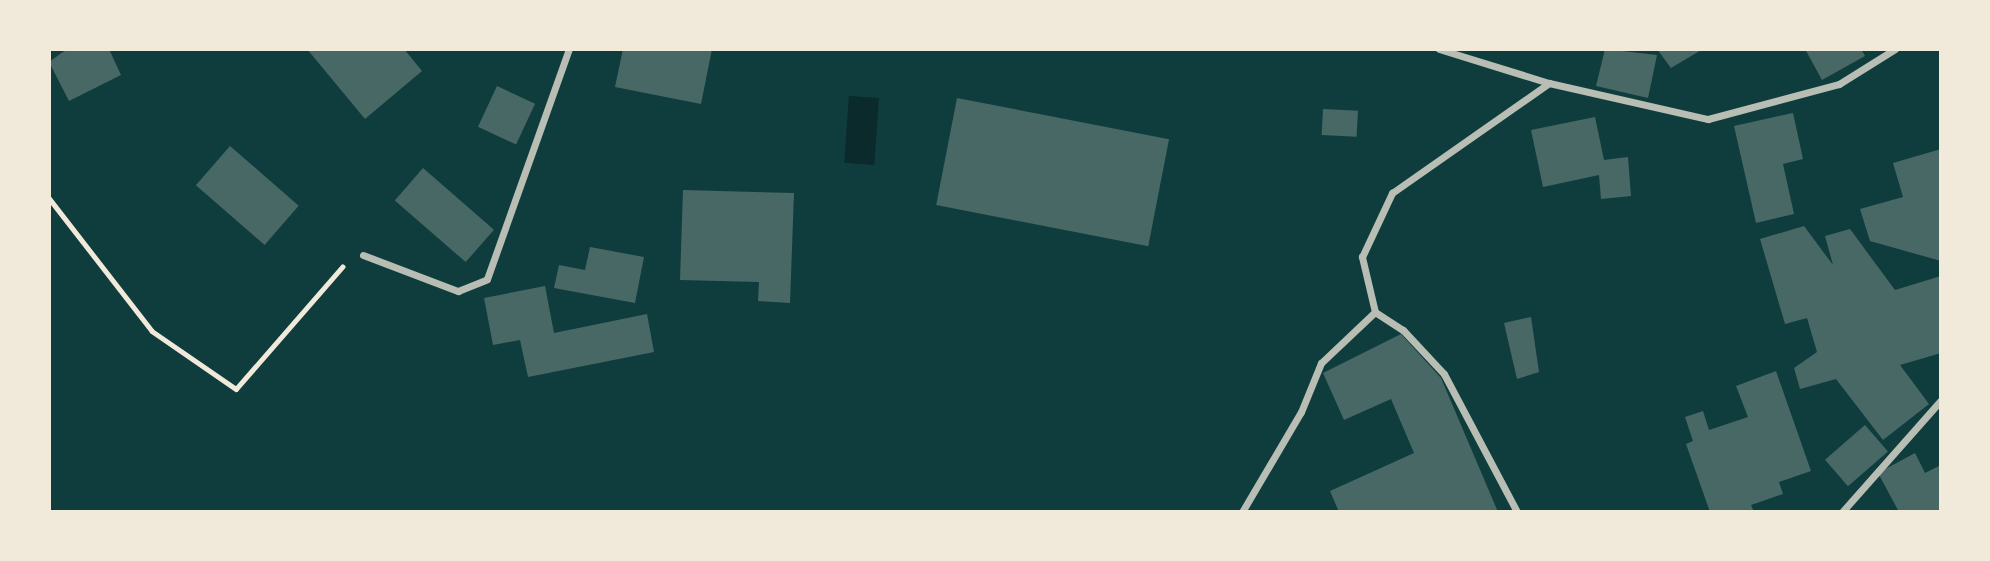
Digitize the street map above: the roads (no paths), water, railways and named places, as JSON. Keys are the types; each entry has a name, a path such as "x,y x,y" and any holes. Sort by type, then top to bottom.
{"street":[{"path":"363,255 458,291 487,279 569,49"},
{"path":"1439,49 1549,83 1708,119 1839,84 1895,49"},
{"path":"1517,512 1444,374 1403,330 1376,312 1362,257 1392,193 1549,83"},
{"path":"1242,512 1301,412 1321,363 1376,312"},
{"path":"1842,512 1941,400"}],"water":[{"path":"849,96 879,98 874,165 844,163"}]}
